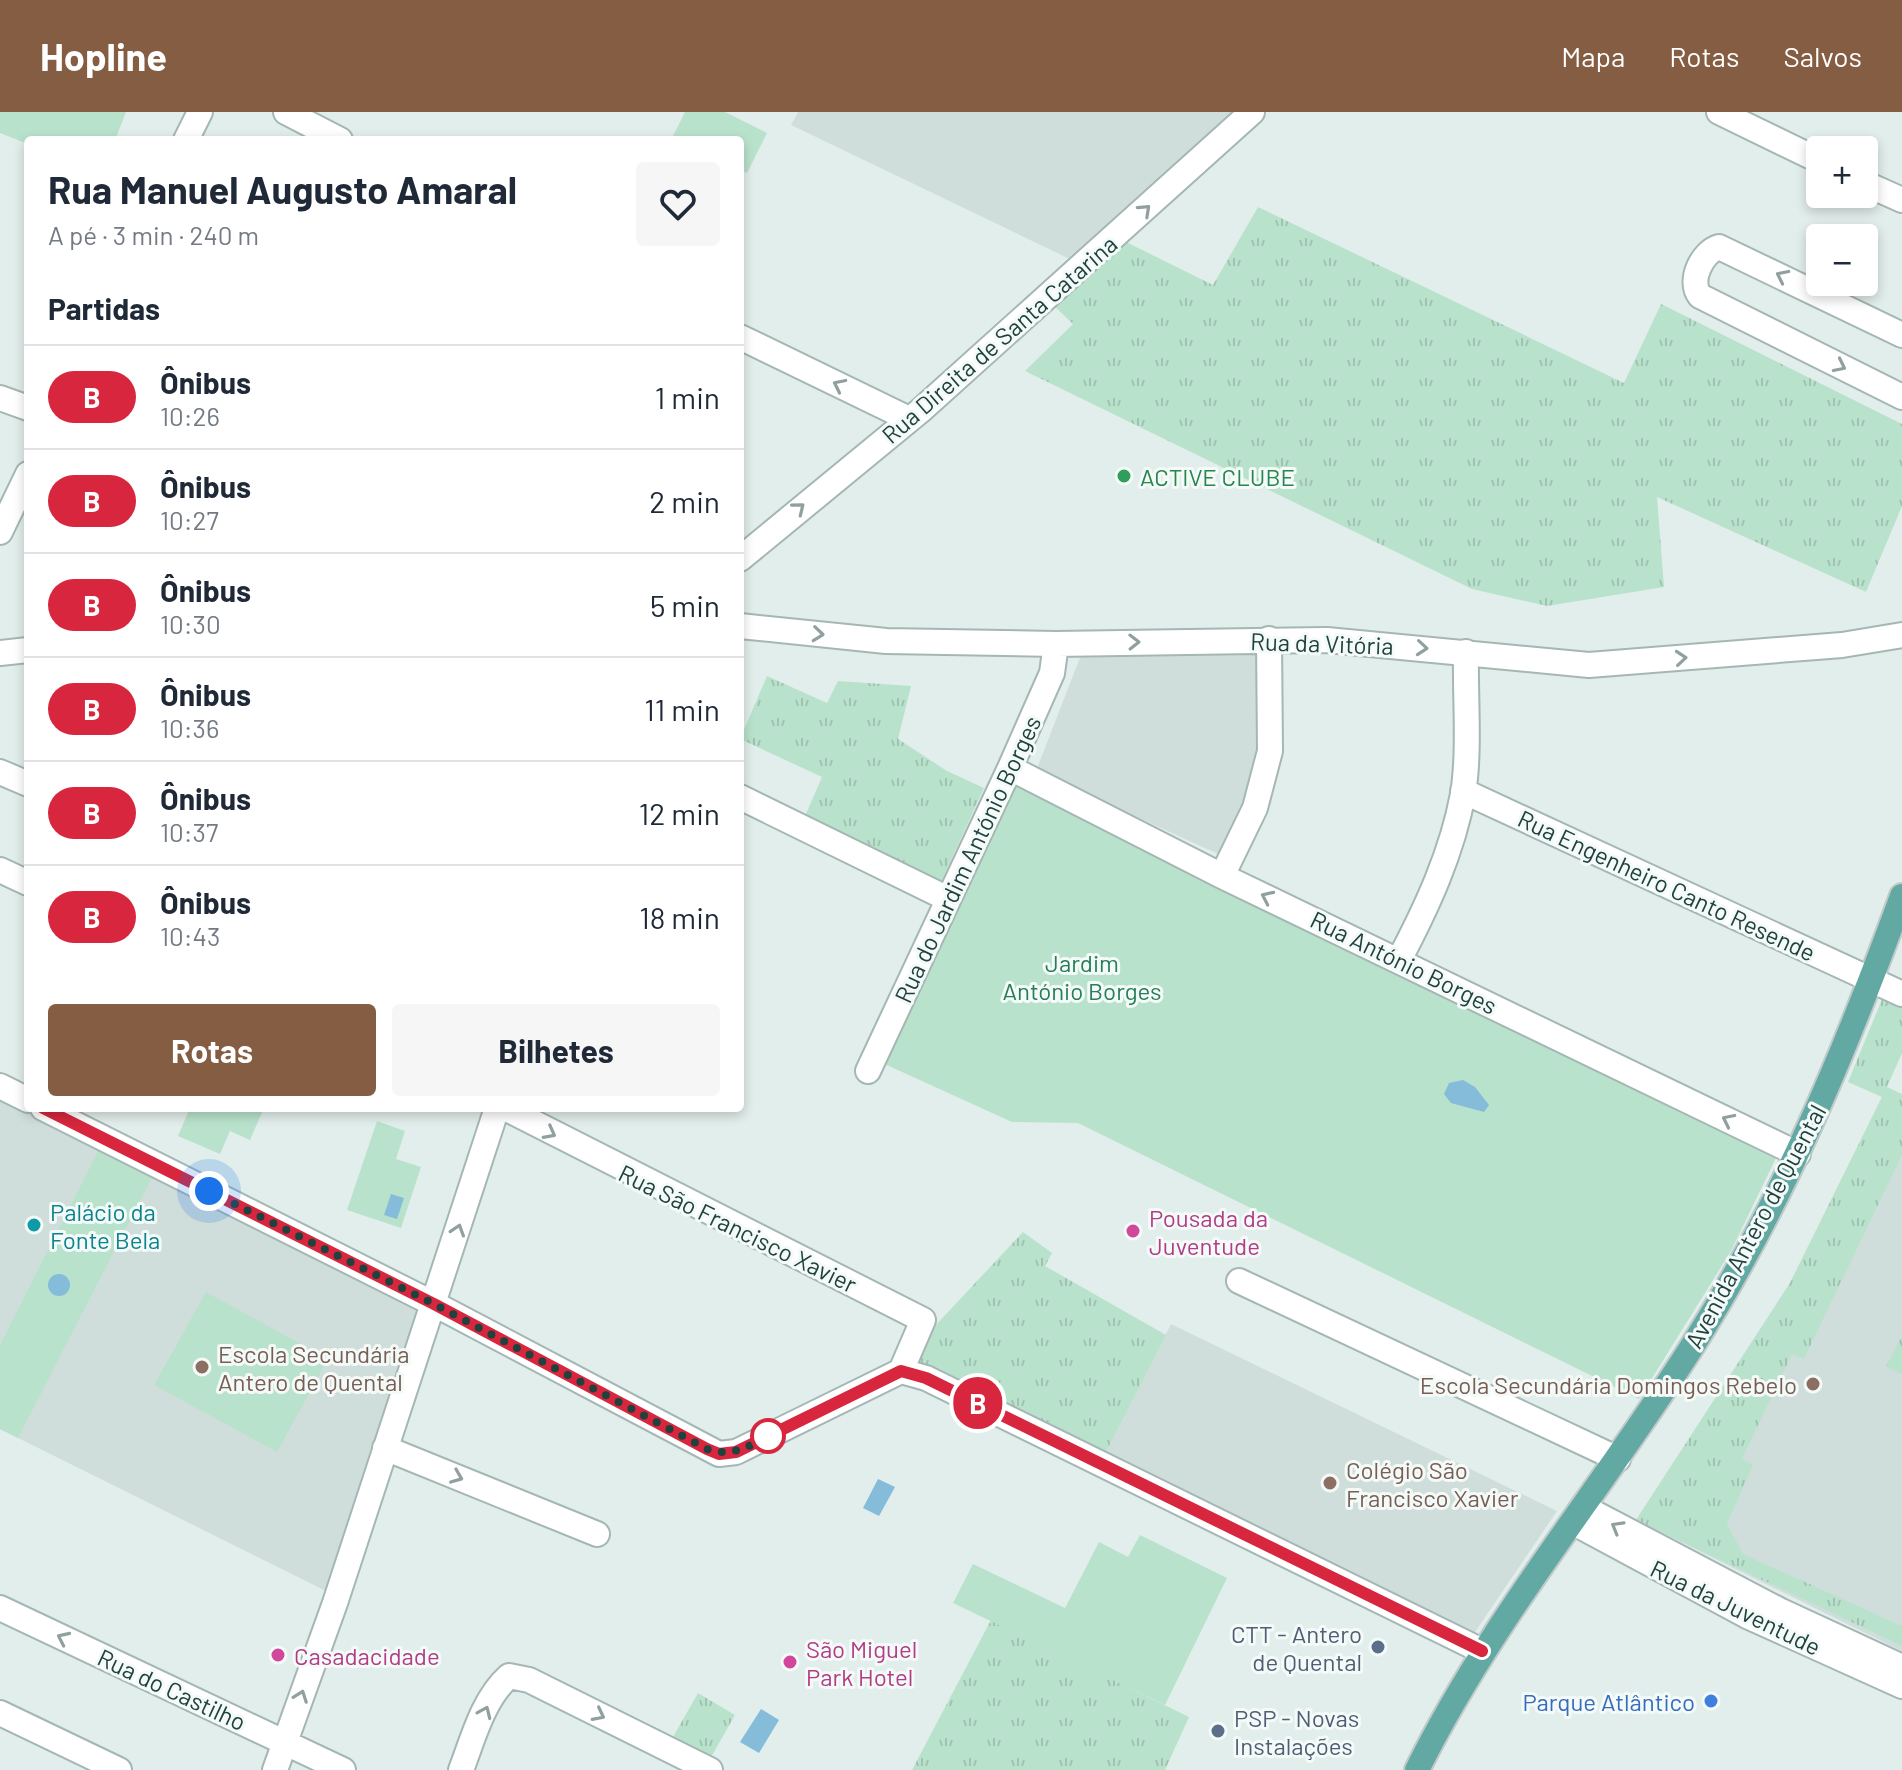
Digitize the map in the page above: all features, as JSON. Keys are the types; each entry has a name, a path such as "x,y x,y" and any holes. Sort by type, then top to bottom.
{"main road":[{"name":"Avenida Antero de Quental","path":"1417,1770 1482,1651 1618,1459 1714,1311 1798,1154 1829,1088 1902,896"}],"street":[{"path":"188,136 200,112"},
{"path":"286,112 332,136"},
{"name":"Rua Direita de Santa Catarina","path":"744,556 909,419 1252,112"},
{"path":"1719,112 1806,154"},
{"path":"1878,189 1902,200"},
{"path":"1902,335 1719,247 1708,252 1694,279 1693,285 1700,296 1902,397"},
{"path":"744,339 909,419"},
{"path":"0,398 24,407"},
{"path":"0,532 24,482"},
{"name":"Rua da Vitória","path":"744,626 886,641 1056,644 1327,640 1589,665 1842,645 1902,635"},
{"path":"1222,876 1255,808 1270,751 1269,639"},
{"name":"Rua do Jardim António Borges","path":"868,1071 1052,673 1056,644"},
{"path":"0,653 24,650"},
{"path":"1399,960 1428,906 1449,850 1463,791 1466,652"},
{"name":"Rua António Borges","path":"1010,768 1222,876 1798,1154"},
{"path":"0,772 24,782"},
{"name":"Rua Engenheiro Canto Resende","path":"1463,791 1902,994"},
{"path":"744,799 938,894"},
{"path":"0,870 24,881"},
{"path":"0,1086 24,1095"},
{"path":"58,1112 719,1454 736,1452 901,1371 926,1378 1118,1470 1482,1651"},
{"path":"314,1770 280,1755 496,1112"},
{"name":"Rua São Francisco Xavier","path":"512,1112 923,1320 901,1371"},
{"path":"1239,1281 1618,1459"},
{"path":"385,1448 597,1534"},
{"name":"Rua da Juventude","path":"1578,1515 1781,1611 1897,1677"},
{"name":"Rua do Castilho","path":"1,1613 280,1755 343,1770"},
{"path":"461,1770 498,1686 509,1676 529,1680 710,1770"},
{"path":"0,1713 119,1770"}],"shaded area":[{"path":"798,112 1237,112 1076,262 791,125"},
{"path":"1259,648 1258,747 1249,795 1226,848 1218,854 1036,771 1081,655"},
{"name":"Escola Secundária Antero de Quental","path":"0,1093 24,1105 24,1112 38,1112 426,1305 326,1591 0,1429"},
{"name":"Escola Secundária Domingos Rebelo","path":"1882,1097 1902,1107 1902,1651 1636,1520 1790,1283"},
{"name":"Colégio São Francisco Xavier","path":"1171,1324 1557,1511 1471,1638 1105,1454"}],"green space":[{"path":"0,112 126,112 117,136 24,136 24,142 0,133"},
{"path":"685,112 725,112 767,133 747,173 744,172 744,136 673,136"},
{"path":"1258,207 1624,383 1661,304 1902,424 1902,506 1866,592 1657,497 1664,587 1547,606 1472,589 1025,371 1073,324 1052,304 1126,242 1213,285"},
{"path":"767,676 827,703 838,681 911,686 898,739 947,771 984,788 940,884 805,816 822,777 744,741 744,730"},
{"name":"Jardim António Borges","path":"1014,778 1776,1158 1731,1251 1639,1399 1078,1123 1012,1122 878,1061"},
{"path":"1883,997 1902,1005 1902,1053 1887,1087 1902,1094 1902,1155 1804,1359 1792,1354 1742,1459 1753,1465 1727,1524 1743,1554 1902,1626 1902,1646 1636,1520 1790,1283 1882,1097 1848,1082"},
{"path":"188,1112 262,1112 250,1140 230,1131 220,1154 178,1136"},
{"path":"377,1121 405,1131 396,1159 421,1167 401,1228 347,1210"},
{"path":"102,1143 156,1170 18,1438 0,1429 0,1345"},
{"path":"1023,1232 1052,1253 1045,1266 1166,1335 1105,1454 917,1365 934,1327"},
{"path":"206,1292 328,1359 277,1452 154,1385"},
{"path":"1902,1337 1902,1374 1886,1367"},
{"path":"1140,1535 1227,1578 1165,1705 953,1603 973,1564 1065,1608 1099,1542 1128,1557"},
{"path":"991,1620 1189,1717 1165,1770 912,1770"},
{"path":"698,1693 735,1715 710,1759 673,1737"}],"water":[{"path":"1463,1080 1475,1087 1489,1105 1484,1112 1451,1103 1444,1094 1449,1083"},
{"path":"391,1194 404,1198 397,1219 384,1215"},
{"path":"59,1274 67,1277 70,1285 67,1293 59,1296 51,1293 48,1285 51,1277"},
{"path":"878,1479 895,1487 879,1516 863,1508"},
{"path":"761,1709 779,1720 759,1753 740,1742"}],"bus line":[{"name":"B","path":"51,1112 434,1304 719,1454 736,1452 901,1371 926,1378 1118,1470 1482,1651"}],"place":[{"name":"ACTIVE CLUBE","path":"1124,476"},
{"name":"Palácio da Fonte Bela","path":"34,1225"},
{"name":"Pousada da Juventude","path":"1133,1231"},
{"name":"Escola Secundária Antero de Quental","path":"202,1367"},
{"name":"Escola Secundária Domingos Rebelo","path":"1813,1384"},
{"name":"Colégio São Francisco Xavier","path":"1330,1483"},
{"name":"CTT - Antero de Quental","path":"1378,1647"},
{"name":"Casadacidade","path":"278,1655"},
{"name":"São Miguel Park Hotel","path":"790,1662"},
{"name":"Parque Atlântico","path":"1711,1701"},
{"name":"PSP - Novas Instalações","path":"1218,1731"}],"route":[{"path":"209,1191 434,1304 707,1449 719,1454 736,1452 776,1432 768,1436"}]}
